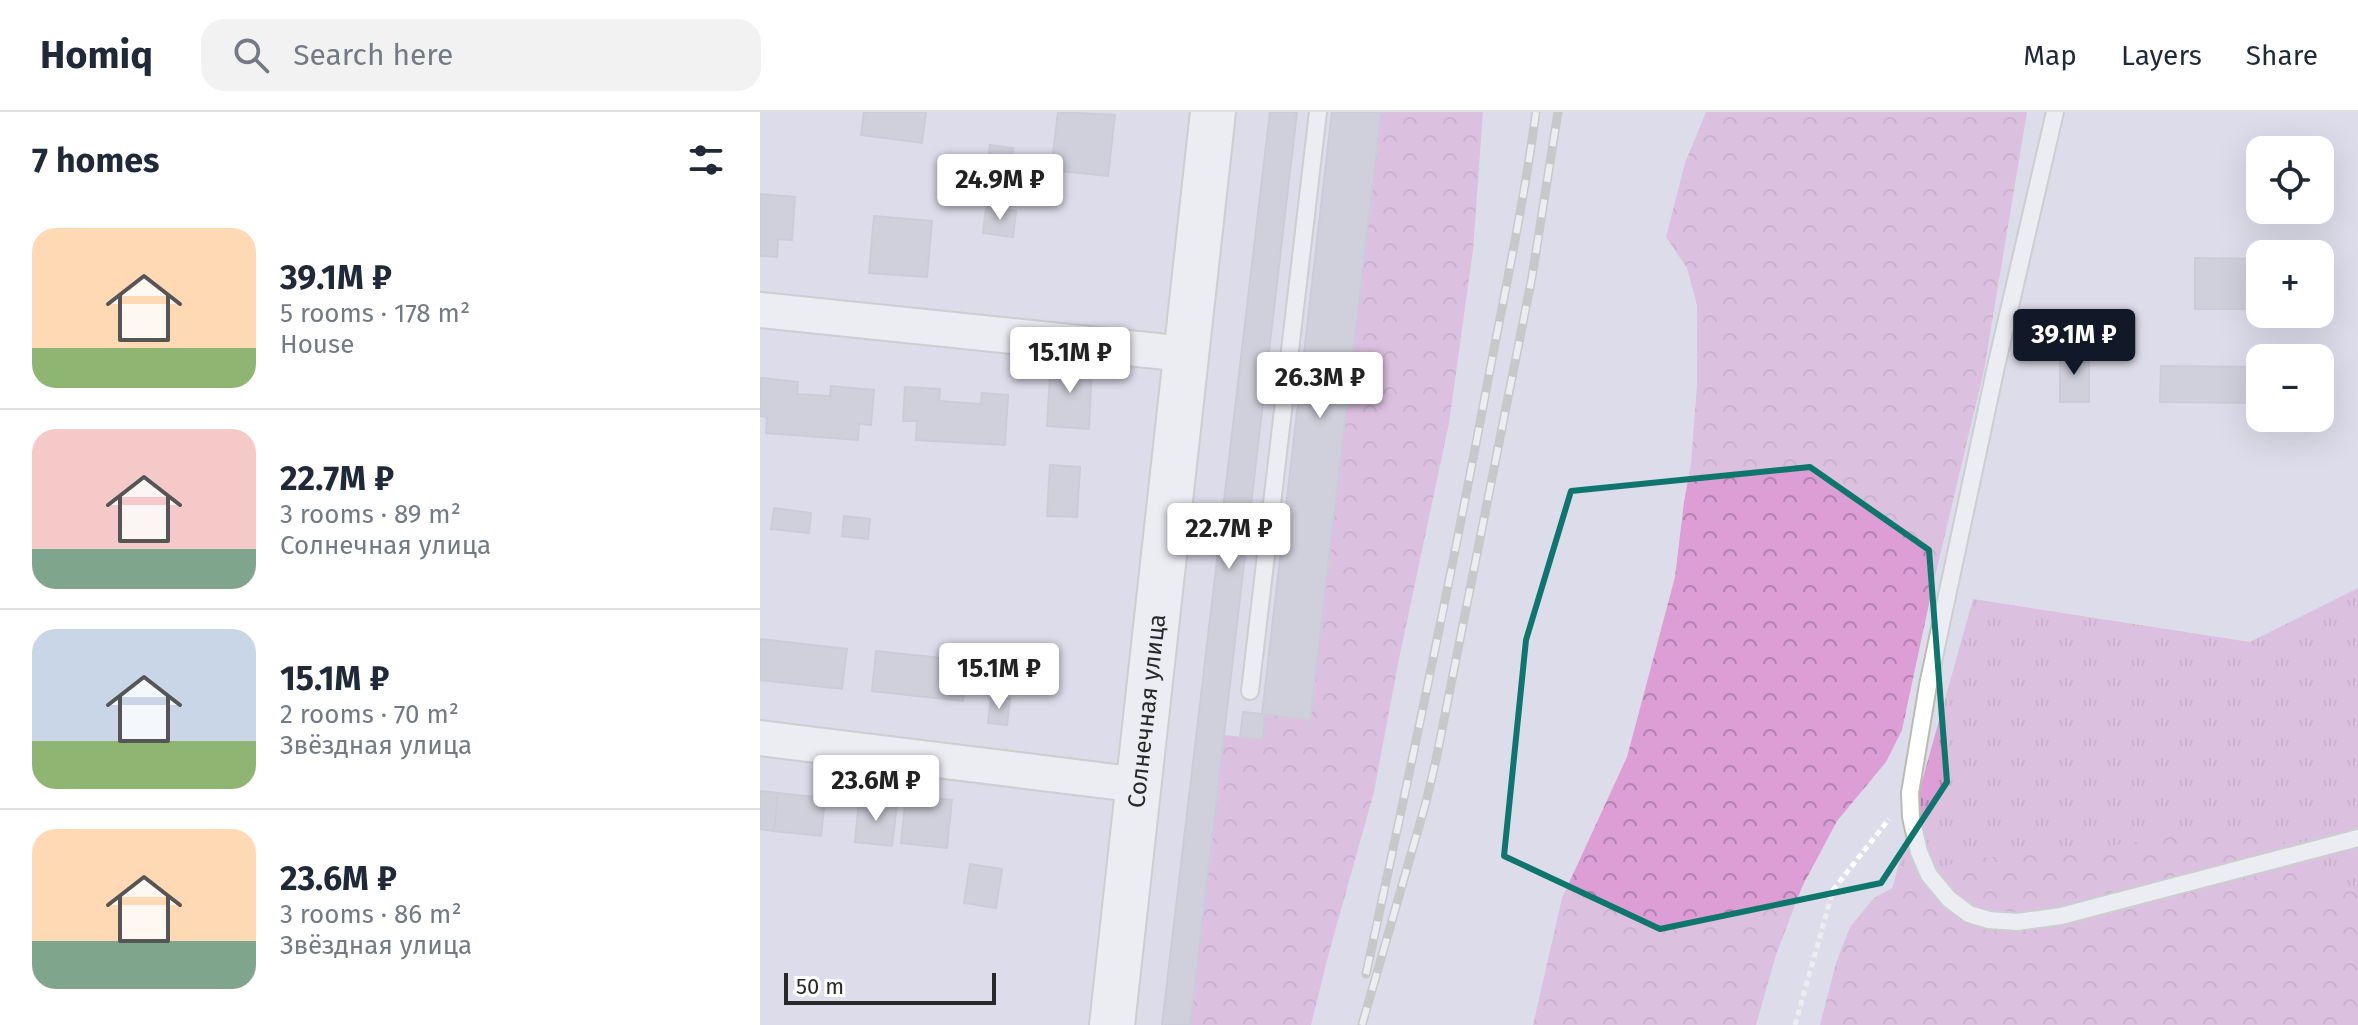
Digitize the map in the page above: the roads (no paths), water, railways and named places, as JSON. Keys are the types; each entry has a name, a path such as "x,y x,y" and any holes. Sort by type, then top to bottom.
{"street":[{"name":"Солнечная улица","path":"1112,1025 1213,112"},
{"path":"760,310 1186,354"},
{"path":"760,738 1139,785"}],"lane":[{"path":"1250,691 1318,112"},
{"path":"2055,112 1988,400 1928,685 1910,793 1911,817 1919,852 1929,875 1949,899 1969,914 1989,920 2017,922 2061,916 2358,838"}],"railway":[{"path":"1366,974 1459,529 1514,246 1536,112"},
{"path":"1362,1025 1436,760 1532,277 1558,112"}]}
